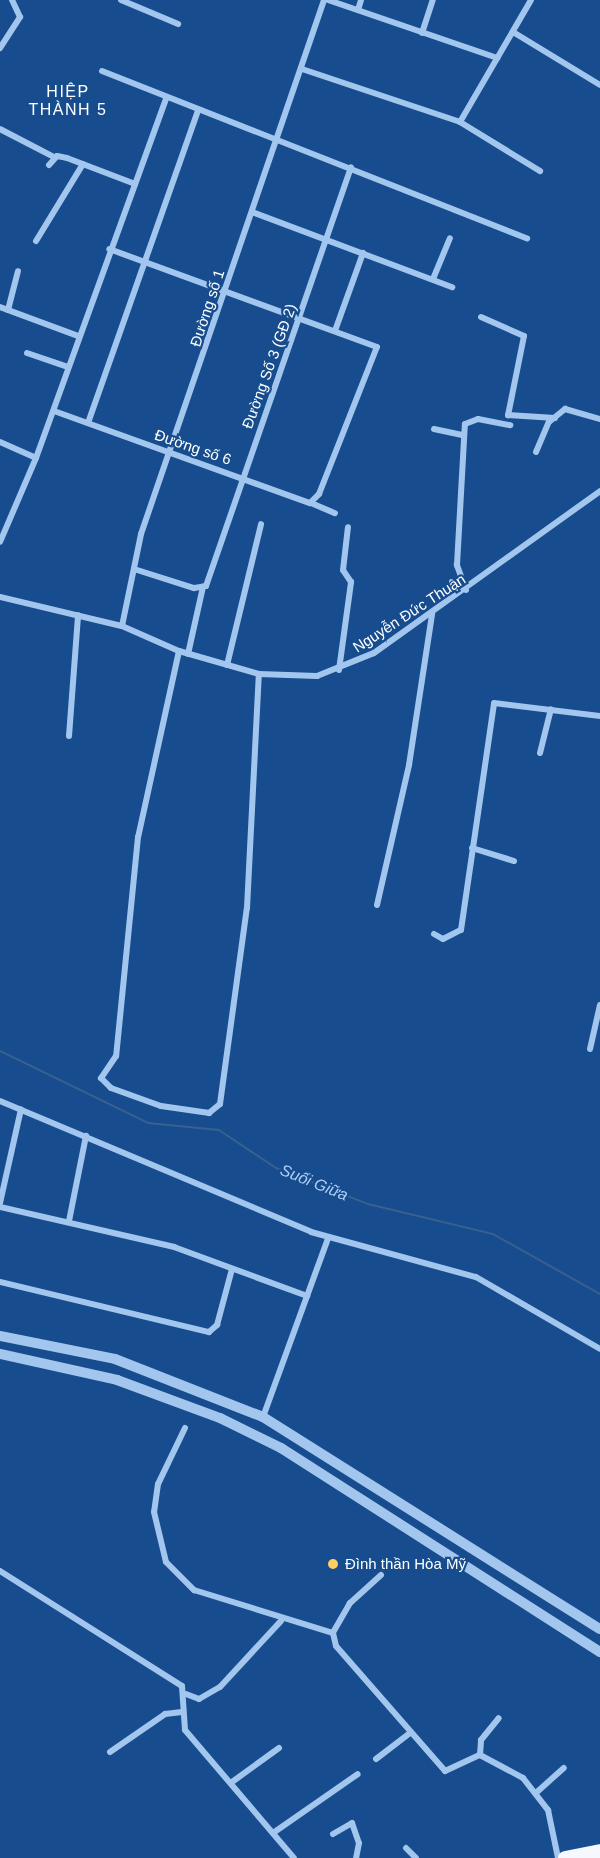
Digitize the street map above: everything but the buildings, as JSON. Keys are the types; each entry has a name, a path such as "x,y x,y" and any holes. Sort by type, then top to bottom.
{"highway":[{"path":"565,1858 600,1851"}],"street":[{"path":"0,48 20,17 12,0"},
{"path":"121,0 178,24"},
{"path":"326,0 497,58"},
{"name":"Đường số 1","path":"122,626 134,569 172,452 276,140 326,0"},
{"path":"358,10 362,0"},
{"path":"422,33 433,0"},
{"path":"460,122 513,32 528,1"},
{"path":"513,32 600,85"},
{"path":"302,69 460,122 540,171"},
{"path":"102,71 527,238"},
{"path":"0,542 54,411 109,249 166,98"},
{"path":"88,423 198,110"},
{"path":"0,129 54,158 83,164 135,184"},
{"path":"49,165 54,158"},
{"path":"36,241 83,164"},
{"name":"Đường Số 3 (GĐ 2)","path":"188,654 203,587 210,574 240,476 301,315 351,167"},
{"path":"252,212 327,238 452,287"},
{"path":"433,279 450,238"},
{"path":"109,249 301,315 376,347 319,494 310,503"},
{"path":"336,328 363,253"},
{"path":"8,310 18,271"},
{"path":"0,307 78,336"},
{"path":"481,317 524,336 508,415 555,418 576,408 600,419"},
{"path":"27,353 68,366"},
{"name":"Đường số 6","path":"54,411 240,476 335,513"},
{"path":"536,452 555,418"},
{"path":"466,590 457,565 465,424 478,419 510,425"},
{"path":"434,429 464,435"},
{"path":"0,442 36,458"},
{"name":"Nguyễn Đức Thuận","path":"0,597 122,626 179,651 259,674 284,679 339,670 432,614 600,491"},
{"path":"227,665 261,524"},
{"path":"339,670 351,582 343,576 348,527"},
{"path":"134,569 203,587"},
{"path":"377,905 411,754 432,614"},
{"path":"69,736 78,615"},
{"path":"179,651 139,831 116,1056 101,1078 111,1088 160,1106 209,1113 220,1104 247,908 259,674"},
{"path":"434,934 442,939 461,930 494,703 600,716"},
{"path":"540,753 551,709"},
{"path":"472,848 514,861"},
{"path":"590,1049 600,1005"},
{"path":"0,1101 328,1238 476,1277 600,1349"},
{"path":"21,1109 0,1205 69,1221 232,1269 307,1296"},
{"path":"69,1221 86,1136"},
{"path":"263,1417 328,1238"},
{"path":"0,1282 209,1332 217,1325 232,1269"},
{"path":"0,1336 115,1359 263,1417 600,1629"},
{"path":"0,1354 117,1380 220,1418 281,1448 600,1652"},
{"path":"185,1428 158,1484 157,1535 166,1562 194,1590 281,1621 333,1634 348,1663 445,1772 480,1755"},
{"path":"0,1571 116,1640 186,1694 199,1699 220,1687 281,1621"},
{"path":"333,1634 350,1603 381,1575"},
{"path":"186,1694 182,1712 185,1730 232,1782 294,1858"},
{"path":"110,1752 165,1714 182,1712"},
{"path":"480,1755 481,1740 499,1718"},
{"path":"376,1759 410,1733"},
{"path":"232,1782 279,1749"},
{"path":"480,1755 523,1778 537,1792 556,1832 558,1858"},
{"path":"537,1792 564,1768"},
{"path":"273,1833 358,1774"},
{"path":"333,1834 352,1823 359,1843 356,1858"},
{"path":"406,1848 416,1858"}],"waterway":[{"name":"Suối Giữa","path":"0,1051 148,1123 219,1130 276,1168 368,1204 493,1234 600,1294"}],"place":[{"name":"Đình thần Hòa Mỹ","path":"333,1564"}],"district":[{"name":"HIỆP THÀNH 5","path":"68,101"}]}
